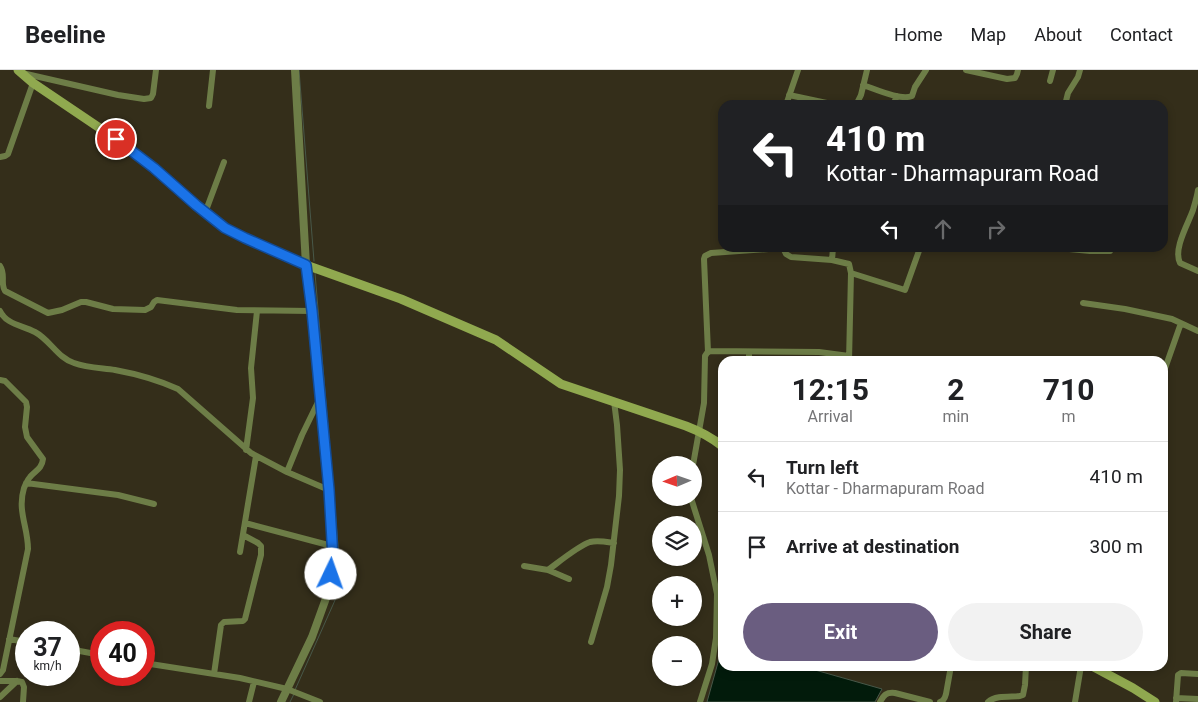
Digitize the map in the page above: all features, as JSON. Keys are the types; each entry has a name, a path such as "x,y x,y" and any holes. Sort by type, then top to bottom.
{"main road":[{"path":"19,71 33,83 116,139 154,168 225,228 306,265 401,299 496,340 561,384 699,431 718,442"},
{"path":"1101,671 1155,702"}],"street":[{"path":"19,71 144,100 151,98 153,94 156,70"},
{"path":"209,106 213,70"},
{"path":"281,702 291,691 329,590 333,558 329,490 306,265 295,70"},
{"path":"788,100 798,70"},
{"path":"858,100 867,70"},
{"path":"863,85 908,98 911,97 926,70"},
{"path":"966,70 1007,79 1015,78 1018,70"},
{"path":"1050,81 1053,70"},
{"path":"1066,100 1080,70"},
{"path":"0,157 8,154 33,83"},
{"path":"790,95 813,100"},
{"path":"896,100 898,96"},
{"path":"205,213 224,162"},
{"path":"1198,190 1196,208 1182,236 1178,258 1181,264 1198,270"},
{"path":"694,456 704,403 705,355 708,352 704,256 711,253 725,252"},
{"path":"785,252 791,257 832,260 849,264 851,273 849,356"},
{"path":"832,260 833,252"},
{"path":"851,273 905,290 919,252"},
{"path":"0,266 3,273 2,289 5,292 48,312 62,310 81,302 114,309 145,310 151,307 157,300 237,310 312,311"},
{"path":"1083,303 1125,309 1172,319 1198,331"},
{"path":"0,311 7,320 38,334 72,363 149,378 178,389 246,450 287,472 329,490"},
{"path":"246,450 253,398 252,368 257,311"},
{"path":"1168,360 1181,323"},
{"path":"708,352 819,352 839,356"},
{"path":"0,380 5,382 26,402 25,427 27,437 43,460 41,466 29,478 23,493 21,504 22,516 28,549 0,674"},
{"path":"287,472 320,398"},
{"path":"590,642 607,587 620,496 620,470 614,401"},
{"path":"240,552 256,456"},
{"path":"26,483 118,496 154,504"},
{"path":"694,506 709,555 717,594 716,638 712,664 700,702"},
{"path":"245,522 332,546"},
{"path":"214,674 221,625 224,622 240,622 245,619 260,555 258,543 243,535"},
{"path":"548,570 588,543 614,543"},
{"path":"524,566 548,570 569,579"},
{"path":"9,639 15,640"},
{"path":"155,665 254,682 291,691 320,702"},
{"path":"940,702 945,699 951,671"},
{"path":"988,702 996,698 1023,695 1026,671"},
{"path":"1075,702 1080,671"},
{"path":"1198,674 1178,674 1176,700 1198,699"},
{"path":"0,682 15,681"},
{"path":"249,702 254,682"},
{"path":"0,697 15,683"},
{"path":"23,702 24,686"},
{"path":"880,702 886,694 895,692 930,702"}],"shaded area":[{"path":"718,662 718,671 819,671 882,689 875,702 707,702"}],"waterway":[{"path":"299,70 314,261"},
{"path":"295,690 336,598 339,557 315,273"},
{"path":"290,702 294,694"}],"route":[{"path":"116,139 154,168 225,228 306,265 329,490 333,558 331,574"}]}
